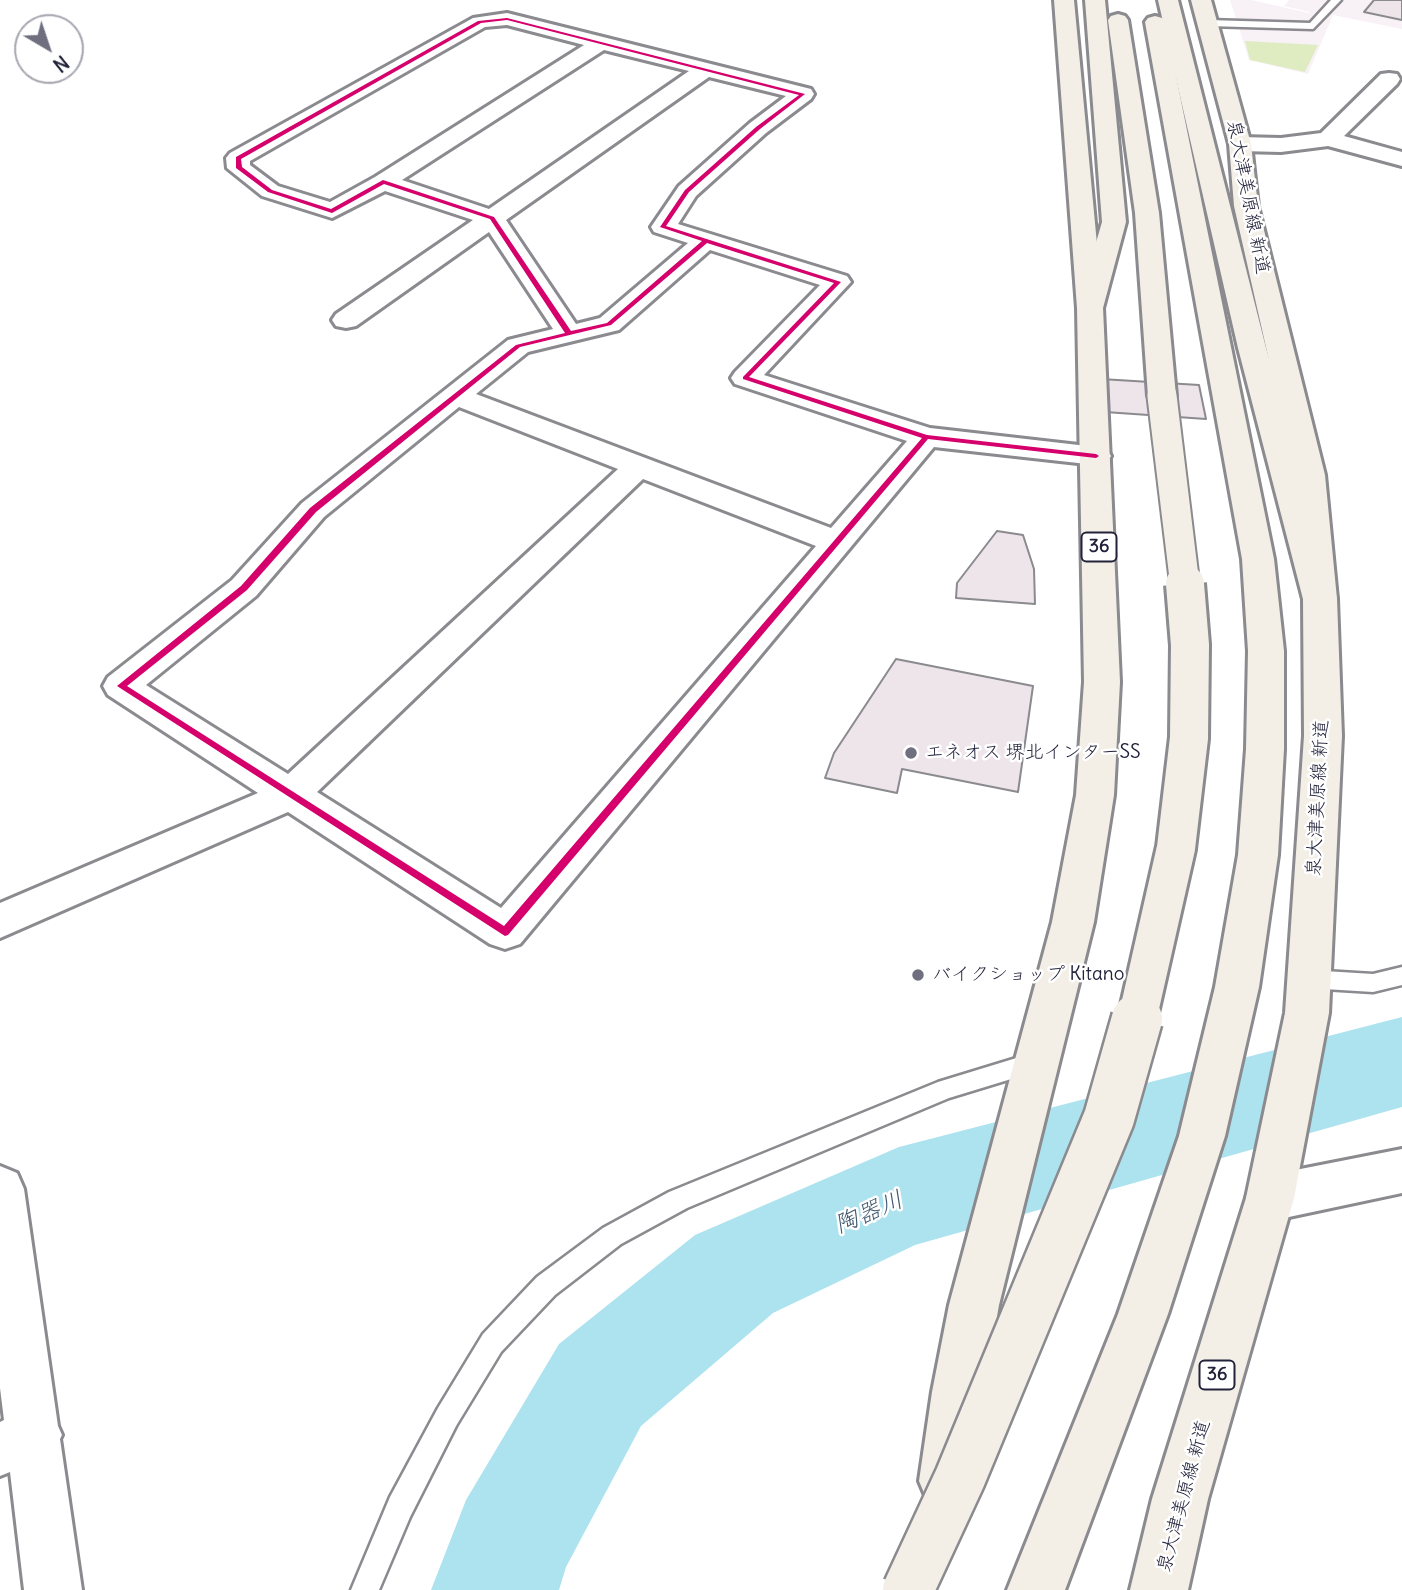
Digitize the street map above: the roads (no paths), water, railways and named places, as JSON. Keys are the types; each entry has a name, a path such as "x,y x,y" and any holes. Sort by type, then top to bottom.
{"main road":[{"name":"36","path":"932,1590 958,1392 974,1305 1073,922 1095,795 1102,682 1096,456 1090,308 1063,0"},
{"path":"1090,308 1114,222 1133,7"},
{"path":"1133,7 1252,348 1320,599"},
{"path":"908,1590 960,1478 1046,1275 1108,1118 1147,984 1176,848 1189,738 1190,645 1182,552 1162,396 1133,7"},
{"path":"1036,1590 1143,1314 1202,1136 1237,986 1259,842 1265,749 1266,651 1258,559 1133,7"},
{"name":"泉大津美原線 新道","path":"1159,1590 1180,1499 1274,1179 1308,996 1323,737 1320,599 1310,475 1246,206 1240,144 1204,11"}],"street":[{"path":"601,43 332,212 270,191 239,168 239,158 480,22 507,19 803,94 758,128 687,191 663,227 838,282 745,378 926,436 1096,456"},
{"path":"346,320 706,69"},
{"path":"1328,139 1389,79"},
{"path":"1240,144 1281,145 1328,139 1402,159"},
{"path":"383,181 492,218 568,332"},
{"path":"707,240 609,324 518,346 313,510 244,588 121,686 505,932 926,436"},
{"path":"456,396 837,542"},
{"path":"0,921 290,795 639,466"},
{"path":"1274,1179 1402,1171"},
{"path":"0,1189 18,1442 54,1590"}],"lane":[{"path":"1204,11 1313,26 1336,0"},
{"path":"1308,996 1402,976"},
{"path":"365,1590 400,1507 447,1417 492,1343 547,1286 612,1236 678,1200 946,1089 1033,1074"}],"waterway":[{"name":"陶器川","path":"495,1590 510,1544 600,1385 734,1274 899,1198 1402,1062"}],"place":[{"name":"エネオス 堺北インターSS","path":"911,753"},
{"name":"バイクショップ Kitano","path":"918,975"}]}
